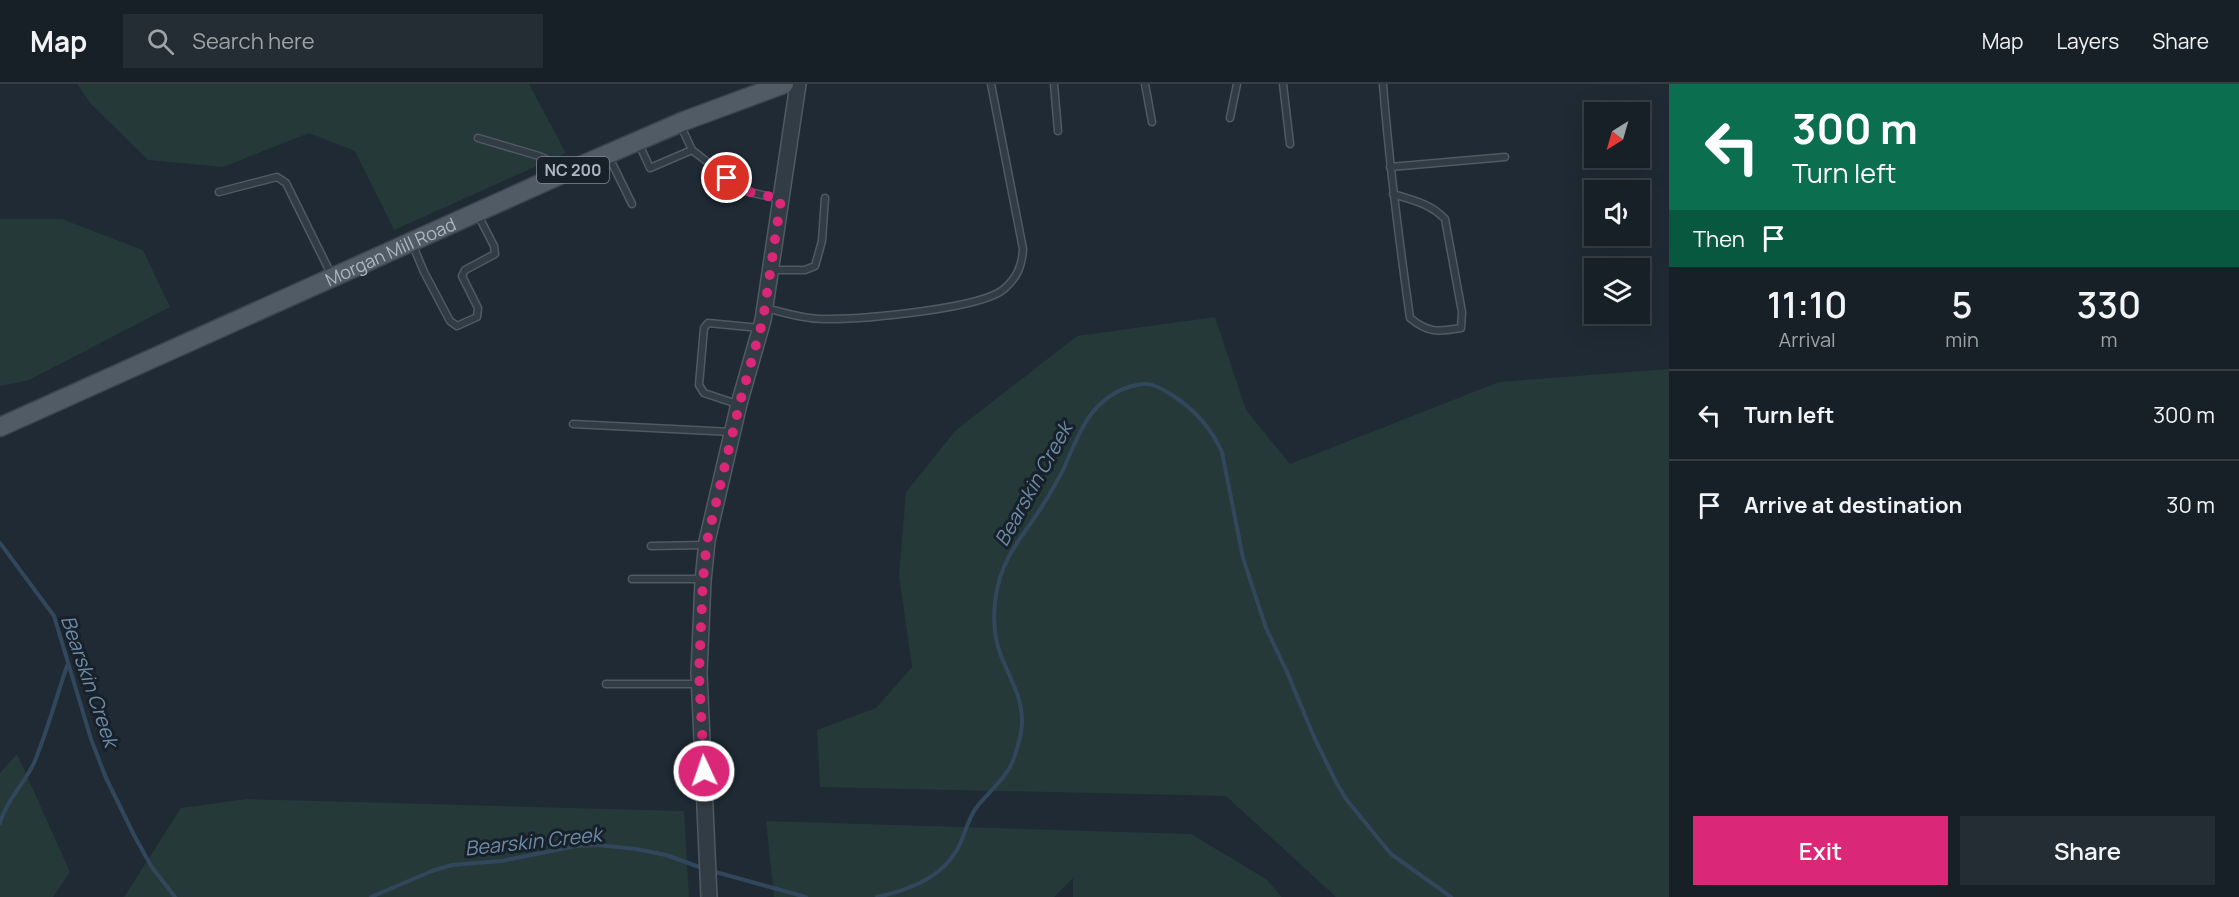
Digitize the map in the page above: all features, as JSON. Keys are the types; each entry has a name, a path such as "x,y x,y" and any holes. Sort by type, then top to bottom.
{"main road":[{"name":"Morgan Mill Road","path":"0,427 638,141 784,84"}],"street":[{"path":"709,897 700,684 706,544 739,404 765,308 798,84"}],"lane":[{"path":"765,308 827,320 964,304 989,298 1003,290 1016,277 1022,264 1023,249 991,84"},
{"path":"1054,84 1058,131"},
{"path":"1144,84 1152,122"},
{"path":"1230,118 1237,84"},
{"path":"1283,84 1290,144"},
{"path":"1383,84 1393,194 1410,318 1423,329 1444,331 1461,328 1462,312 1445,219 1424,203 1393,194"},
{"path":"680,124 692,150 745,191 781,199"},
{"path":"478,138 539,156 571,171"},
{"path":"638,141 650,168 692,150"},
{"path":"608,155 632,204"},
{"path":"1390,167 1505,157"},
{"path":"219,192 277,177 286,183 333,277"},
{"path":"770,270 805,270 815,266 822,241 825,198"},
{"path":"411,242 450,321 457,326 477,317 478,308 462,276 465,270 495,254 494,246 477,213"},
{"path":"739,404 704,393 699,385 704,328 708,323 761,328"},
{"path":"573,424 733,432"},
{"path":"651,546 706,544"},
{"path":"632,579 703,579"},
{"path":"606,684 700,684"}],"green space":[{"path":"77,84 529,84 566,153 394,230 355,151 309,133 223,167 148,160 91,104"},
{"path":"0,219 62,219 143,250 170,307 29,380 0,386"},
{"path":"1215,317 1246,410 1290,464 1499,382 1669,369 1669,897 1336,897 1226,796 820,787 817,730 876,708 912,667 899,576 906,492 956,430 1077,336"},
{"path":"17,754 70,872 53,897 0,897 0,773"},
{"path":"247,799 684,811 689,897 124,897 181,808"},
{"path":"766,821 1191,834 1266,879 1282,897 1073,897 1073,878 1054,897 774,897"}],"waterway":[{"name":"Bearskin Creek","path":"877,897 899,891 931,877 940,870 958,848 976,808 1003,778 1011,765 1020,738 1022,718 1017,693 996,639 995,610 999,580 1004,566 1049,495 1080,432 1094,410 1114,394 1139,384 1150,384 1160,388 1188,406 1218,443 1222,452 1243,558 1266,628 1314,737 1346,799 1391,854 1451,897"},
{"name":"Bearskin Creek","path":"0,543 54,616 91,739 106,778 151,866 175,897"},
{"path":"0,823 6,807 34,763 67,666"},
{"name":"Bearskin Creek","path":"371,897 452,865 501,861 576,846 598,845 636,849 666,855 705,869"},
{"name":"Bearskin Creek","path":"712,871 806,897"}],"route":[{"path":"704,771 699,673 707,541 740,402 763,320 781,199 759,196 745,191 727,178"}]}
